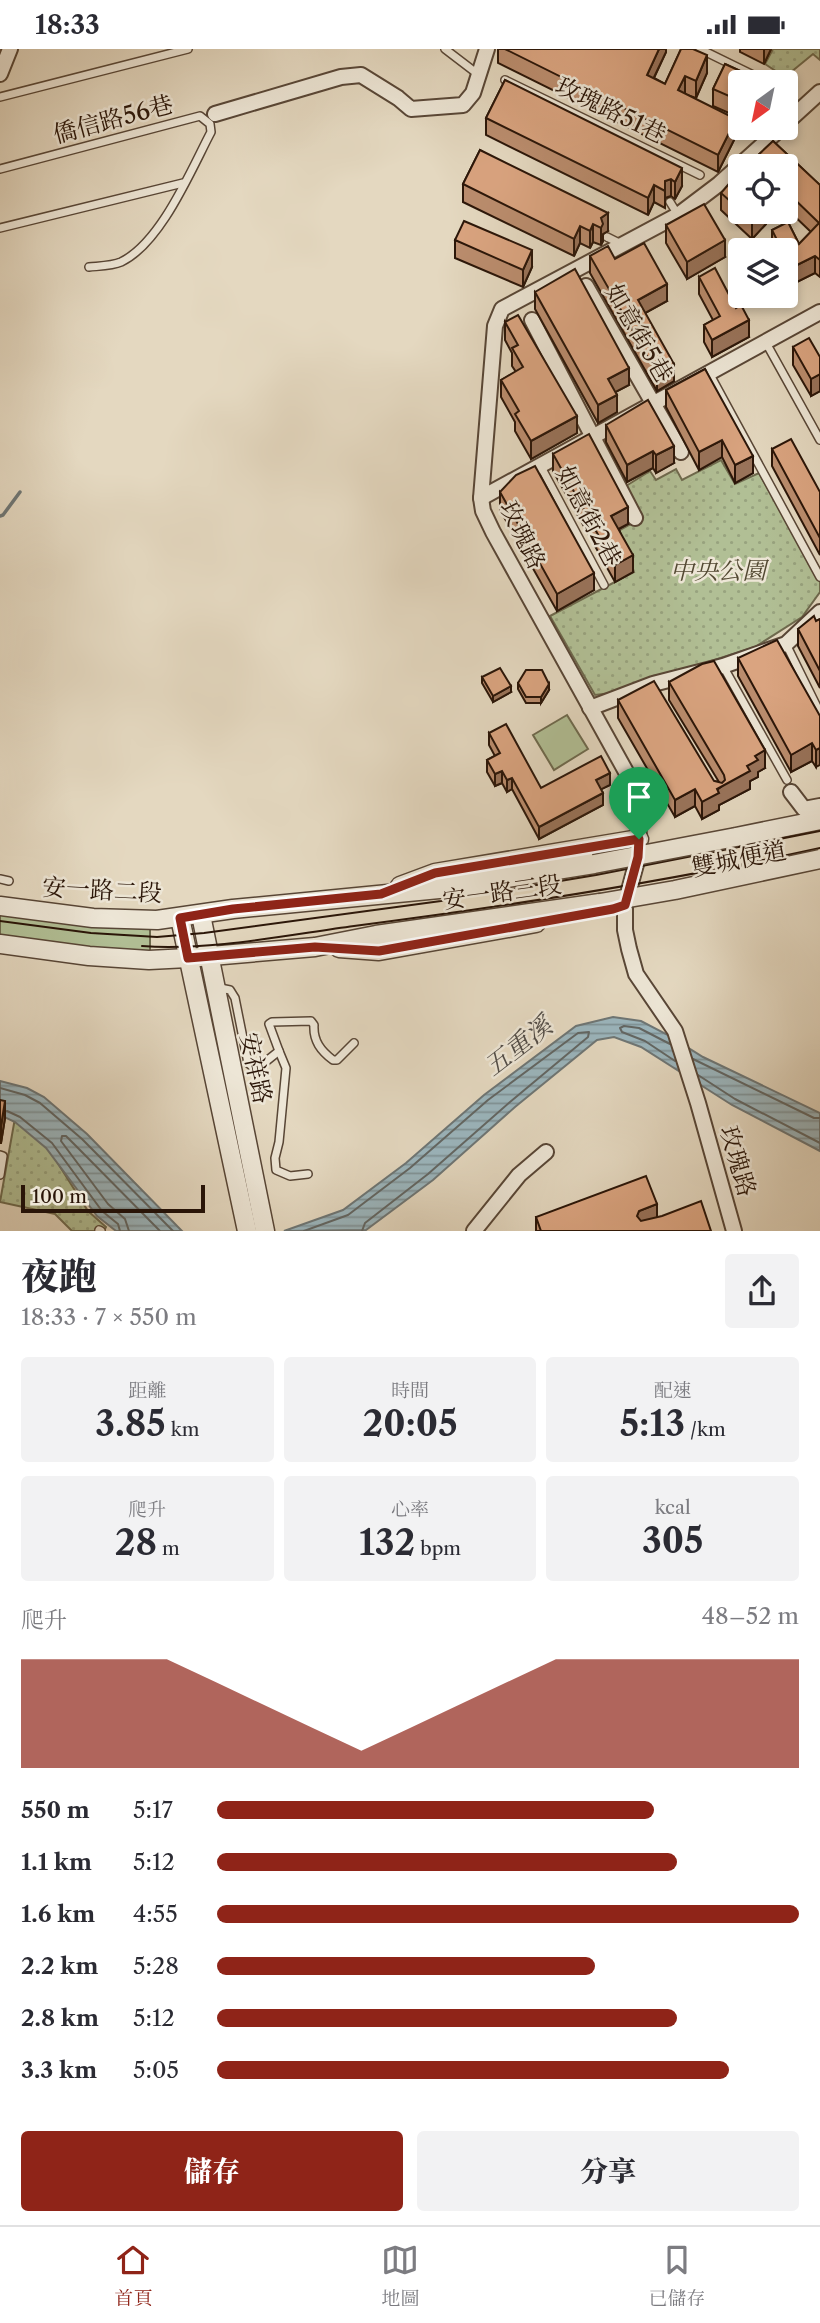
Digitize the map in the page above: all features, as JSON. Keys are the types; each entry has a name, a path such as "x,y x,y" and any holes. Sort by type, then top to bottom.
{"street":[{"path":"0,74 10,49"},
{"path":"215,114 341,77 361,75 411,109 463,105 473,93 487,49"},
{"path":"798,109 820,92"},
{"name":"玫瑰路","path":"734,1231 676,1031 636,974 625,930 625,905 638,857 635,788 493,532 483,511 481,498 495,326 502,309 572,273 674,208 719,184 768,140"},
{"name":"如意街5巷","path":"586,286 681,452"},
{"path":"481,498 765,340 819,314"},
{"path":"532,320 594,435 635,519"},
{"path":"590,708 656,690 786,644 820,612"},
{"path":"789,786 804,809 820,806"},
{"name":"安一路三段","path":"201,915 233,909 439,889 594,864 820,820"},
{"path":"381,894 435,873 639,839"},
{"name":"安一路三段","path":"188,958 315,947 376,935 600,903 820,859"},
{"name":"雙城便道","path":"625,905 820,866"},
{"path":"315,947 379,951 625,905"},
{"name":"安一路二段","path":"0,906 93,918 157,920 201,915"},
{"name":"安祥路","path":"201,915 255,1229"},
{"name":"安祥路","path":"180,918 255,1229"},
{"path":"0,944 89,956 149,960 188,958"},
{"path":"474,1231 519,1175 546,1152"}],"lane":[{"path":"0,97 188,49"},
{"path":"445,49 479,76"},
{"path":"700,49 743,70"},
{"name":"玫瑰路51巷","path":"505,81 700,175"},
{"name":"僑信路56巷","path":"0,169 200,116 209,124 211,132 183,183"},
{"path":"0,228 183,183"},
{"path":"89,267 121,262 142,246 164,221 183,183"},
{"path":"607,237 621,244"},
{"path":"765,340 820,440"},
{"path":"709,372 820,577"},
{"name":"如意街2巷","path":"540,465 604,585"},
{"path":"786,644 820,713"},
{"path":"723,666 789,786"},
{"path":"215,987 230,990 234,998 248,1063 259,1067 279,1051"},
{"path":"308,1174 290,1176 276,1170 275,1158 286,1068 270,1024 311,1021 316,1042 337,1061 354,1044"},
{"path":"0,1155 3,1156 0,1175"}],"green space":[{"path":"773,49 820,49 820,60 813,54 794,70 774,70 765,64"},
{"name":"中央公園","path":"721,460 735,484 759,473 820,582 820,592 802,617 755,647 611,693 595,695 550,616 634,572 613,534 643,517 626,486 650,471 656,480 676,469 682,480"},
{"path":"567,715 588,749 554,770 533,735"},
{"path":"0,911 150,927 150,952 90,949 0,936"},
{"path":"21,1117 52,1154 88,1211 106,1227 104,1231 72,1231 55,1214 0,1202 15,1118"}],"water":[{"name":"五重溪","path":"613,1017 641,1021 703,1057 820,1113 820,1151 732,1105 641,1047 614,1037 597,1040 515,1107 433,1180 366,1230 284,1231 343,1210 406,1163 484,1095 576,1026"},
{"path":"0,1081 27,1088 44,1097 87,1134 182,1231 116,1231 97,1216 46,1148 15,1122 0,1115"}],"building":[{"path":"505,49 659,49 647,75 665,84 681,49 693,49 707,55 696,81 685,76 678,90 728,115 728,135 718,155"},
{"path":"725,64 738,70 728,70 728,96 713,89"},
{"path":"505,80 682,168 675,182 671,179 665,181 665,191 654,185 648,198 486,118"},
{"path":"773,141 787,154 759,154"},
{"path":"480,150 608,213 601,218 601,228 593,224 590,231 580,226 574,239 463,184"},
{"path":"798,164 820,185 820,260 815,256 798,264 798,242 799,244 819,223 798,203"},
{"path":"728,185 728,199 721,193"},
{"path":"704,204 725,240 687,262 666,225"},
{"path":"464,221 532,250 523,270 455,240"},
{"path":"789,224 796,238 776,238 772,230"},
{"path":"644,243 667,284 638,300 674,364 657,373 590,256 608,246 615,259"},
{"path":"715,268 728,293 728,308 743,308 749,320 712,340 704,325 720,316 699,277"},
{"path":"575,269 629,368 608,379 617,395 598,405 535,292"},
{"path":"518,315 577,416 531,441 515,414 519,411 501,380 523,367 512,348 518,345 505,322"},
{"path":"809,338 820,357 820,374 811,379 793,347"},
{"path":"705,369 753,456 735,465 722,440 699,452 666,390"},
{"path":"648,400 674,446 656,455 653,451 627,465 606,425"},
{"path":"589,434 628,507 611,516 633,555 615,565 553,454"},
{"path":"791,439 820,492 820,538 772,449"},
{"path":"535,466 594,573 557,594 500,492 516,475"},
{"path":"814,616 816,621 820,619 820,671 798,629"},
{"path":"777,640 820,716 820,748 816,750 812,743 791,755 738,658"},
{"path":"714,661 765,750 755,756 758,760 747,766 750,771 717,789 719,793 702,802 695,789 675,800 618,700 654,681 714,781 722,783 725,780 724,775 669,682 702,664"},
{"path":"500,668 511,686 493,696 482,677"},
{"path":"526,670 542,670 549,684 541,697 526,697 518,683"},
{"path":"506,724 541,788 601,756 610,773 596,780 603,793 539,827 512,778 507,780 502,771 495,774 487,760 500,753 489,733"},
{"path":"0,1100 5,1101 1,1126 0,1126"},
{"path":"646,1176 657,1204 639,1211 637,1216 641,1221 701,1201 711,1231 541,1231 536,1217"}],"waterway":[{"path":"0,516 20,492"}],"tram line":[{"path":"0,921 91,933 157,937 204,933 441,901 596,875 820,831"},
{"path":"142,946 221,944 471,910 646,882 820,848"}],"route":[{"path":"639,839 638,857 625,905 613,909 379,951 315,947 188,958 180,918 233,909 381,894 435,873 639,839"}]}
